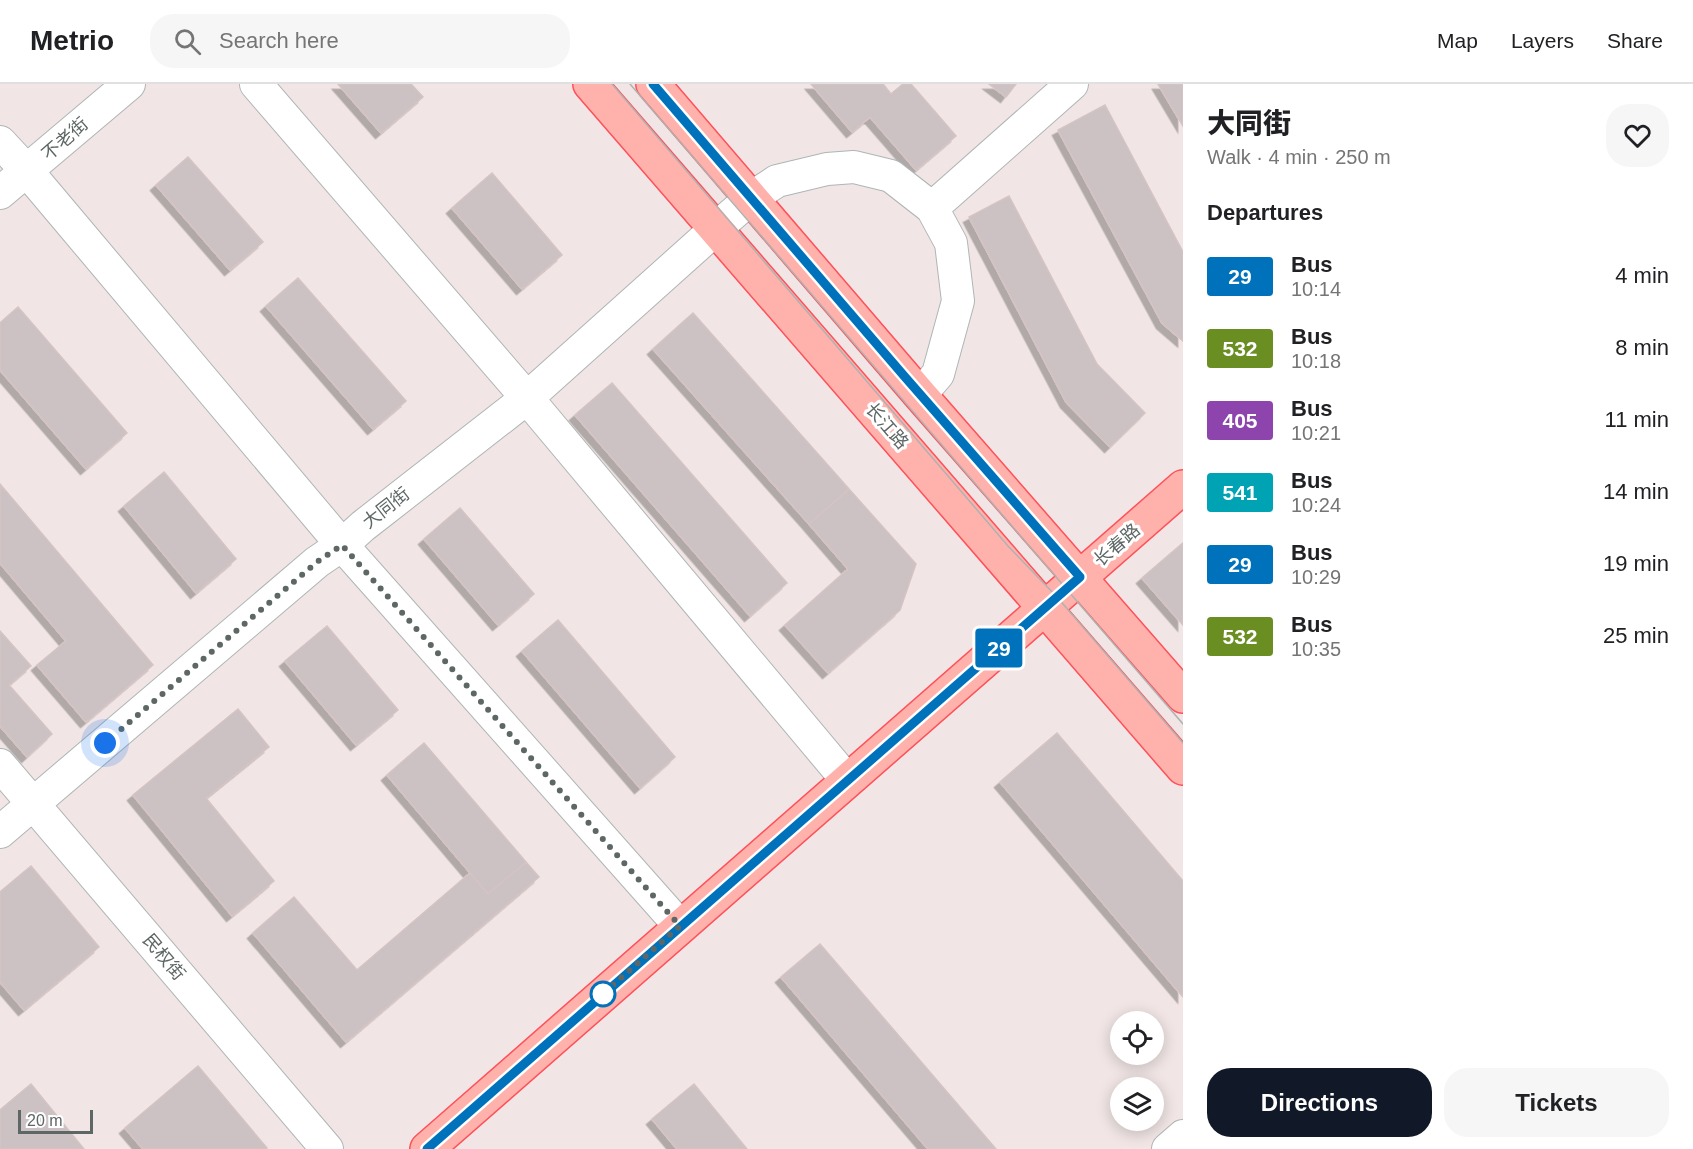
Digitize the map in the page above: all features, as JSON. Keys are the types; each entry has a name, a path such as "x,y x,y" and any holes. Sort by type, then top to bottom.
{"main road":[{"name":"长江路","path":"590,84 1183,768"},
{"path":"653,84 1183,696"},
{"name":"长春路","path":"428,1149 1183,487"}],"street":[{"name":"不老街","path":"0,193 129,84"},
{"path":"256,84 527,398 847,780"},
{"path":"920,395 938,374 958,302 951,243 932,208 1072,84"},
{"path":"0,141 342,545 680,926"},
{"name":"大同街","path":"0,832 317,562 342,545 363,525 527,398 751,198 777,181 800,174 854,167 891,176 932,208"},
{"name":"民权街","path":"0,765 327,1149"},
{"path":"1168,1149 1183,1136"}],"building":[{"path":"338,84 411,84 423,97 381,133"},
{"path":"811,84 883,84 891,94 903,84 911,84 956,136 916,170 870,117 852,132"},
{"path":"989,84 1016,84 1006,97"},
{"path":"1158,84 1183,84 1183,126"},
{"path":"1105,105 1183,252 1183,341 1162,323 1058,130"},
{"path":"188,157 263,242 230,270 156,185"},
{"path":"492,173 562,255 522,289 452,208"},
{"path":"1009,196 1097,364 1145,413 1110,447 1066,402 969,217"},
{"path":"298,278 406,401 373,429 266,306"},
{"path":"18,307 127,433 86,469 0,370 0,323"},
{"path":"693,313 849,489 809,524 653,349"},
{"path":"612,383 787,583 750,616 575,415"},
{"path":"164,472 236,559 196,593 124,506"},
{"path":"0,484 153,665 86,722 37,665 66,641 0,563"},
{"path":"849,489 916,564 900,610 828,673 785,625 848,569 809,524"},
{"path":"460,508 534,594 498,625 424,539"},
{"path":"1183,543 1183,625 1142,578"},
{"path":"558,620 675,757 640,788 522,651"},
{"path":"327,626 398,710 356,745 285,661"},
{"path":"0,631 31,666 9,685 52,734 27,757 0,726"},
{"path":"238,709 269,747 206,798 274,881 232,916 133,795"},
{"path":"1057,733 1183,881 1183,997 1000,782"},
{"path":"424,743 526,862 488,894 387,775"},
{"path":"526,862 539,877 346,1042 253,933 294,897 357,970 470,873 488,894"},
{"path":"31,866 99,947 24,1010 0,982 0,892"},
{"path":"820,944 996,1149 928,1149 781,977"},
{"path":"198,1066 267,1148 143,1149 125,1128"},
{"path":"31,1084 84,1149 0,1149 0,1110"},
{"path":"694,1084 747,1149 677,1149 652,1119"}],"tram line":[{"path":"612,84 1008,546 1057,597 1183,743"},
{"path":"630,84 1183,724"}],"bus line":[{"name":"29","path":"427,1149 1080,577 653,84"}],"route":[{"path":"105,743 317,562 342,545 680,926 596,1000 603,994"}]}
